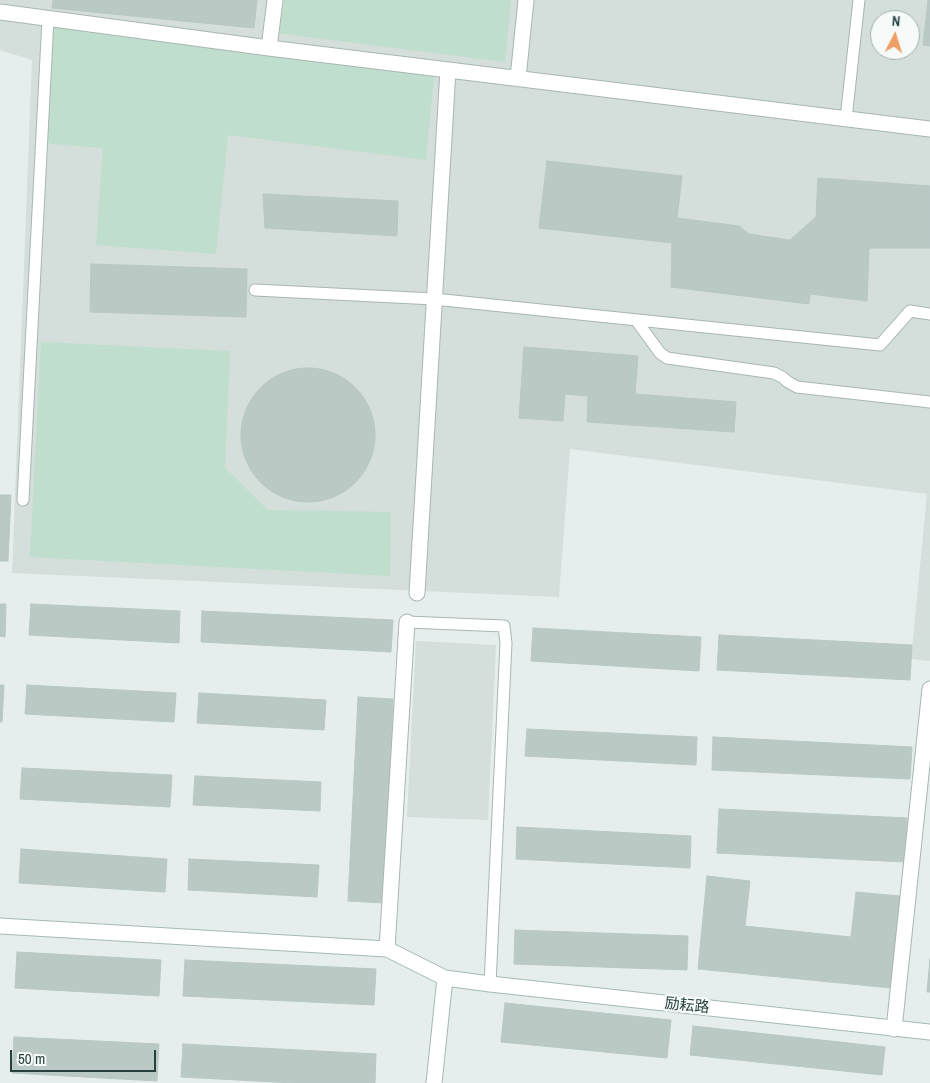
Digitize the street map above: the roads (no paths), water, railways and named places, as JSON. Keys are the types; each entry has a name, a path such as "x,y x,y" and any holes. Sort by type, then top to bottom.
{"street":[{"path":"269,48 276,0"},
{"path":"518,78 526,0"},
{"path":"0,12 269,48 930,129"},
{"path":"417,593 448,70"},
{"path":"388,948 407,622"},
{"path":"894,1028 930,689"},
{"path":"0,926 388,948 444,978 434,1083"},
{"name":"励耘路","path":"444,978 930,1032"}],"lane":[{"path":"846,118 859,0"},
{"path":"24,500 48,18"},
{"path":"255,290 434,299 880,345 910,311 930,314"},
{"path":"636,320 660,353 667,358 774,373 797,387 930,402"},
{"path":"407,622 504,626 505,652 490,984"}]}
